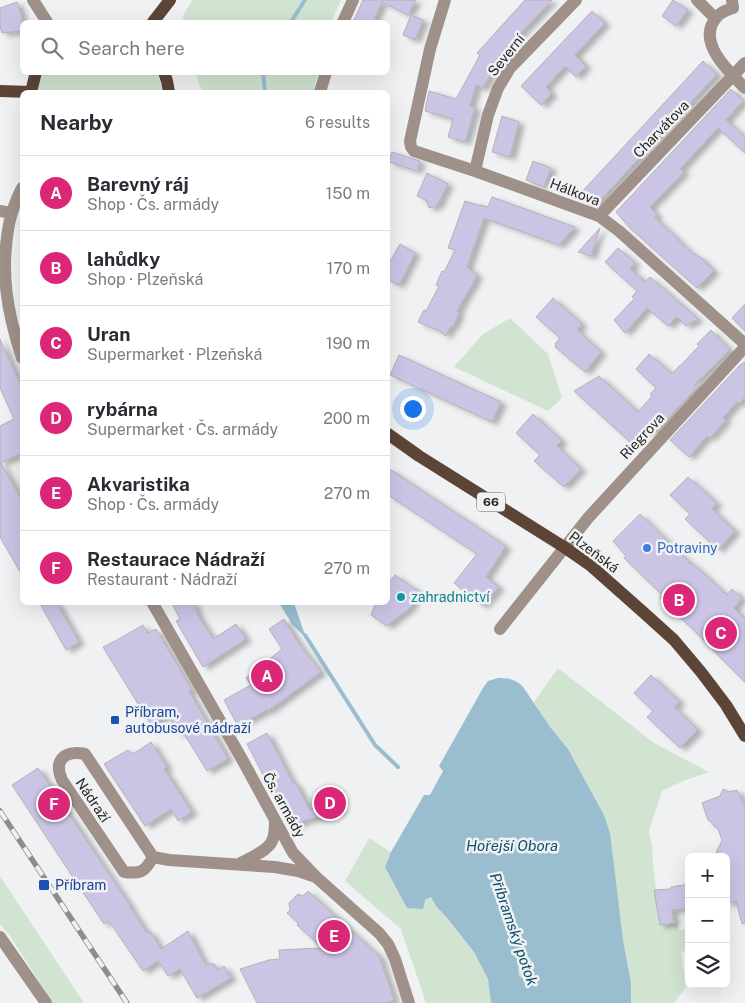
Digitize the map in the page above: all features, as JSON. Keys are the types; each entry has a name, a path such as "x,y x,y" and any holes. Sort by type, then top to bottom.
{"main road":[{"path":"155,20 170,0"},
{"path":"32,90 35,75"},
{"path":"165,75 169,90"},
{"path":"0,91 20,92"},
{"name":"Plzeňská","path":"390,435 564,547 590,566 674,640 726,705 745,736"}],"street":[{"path":"33,0 46,20"},
{"path":"344,20 353,0"},
{"name":"Hálkova","path":"445,0 430,50 410,141 414,151 599,216 619,231 745,346"},
{"name":"Severní","path":"475,171 488,115 498,88 510,68 576,0"},
{"path":"696,0 715,18"},
{"path":"732,4 715,18 711,27 710,38 715,53 745,88"},
{"name":"Charvátova","path":"599,216 745,63"},
{"path":"321,90 325,75"},
{"path":"20,191 6,212 2,270 11,326 20,352"},
{"name":"Riegrova","path":"500,629 588,518 745,346"},
{"name":"Čs. armády","path":"154,605 293,853 316,877 379,932 395,958 409,1003"},
{"name":"Nádraží","path":"66,754 85,754 154,857 148,867 137,874 124,872 59,774 58,766 66,754"},
{"path":"238,864 269,847 274,833 275,821"},
{"path":"154,857 169,860 287,869 316,877"},
{"path":"0,937 46,1003"}],"green space":[{"path":"192,0 341,0 332,20 184,20 183,16"},
{"path":"42,75 158,75 162,90 38,90"},
{"path":"196,75 317,75 314,90 202,90"},
{"path":"510,318 548,354 562,398 548,411 454,367 483,334"},
{"path":"558,668 654,743 709,772 662,791 649,831 653,851 660,925 678,923 679,930 685,929 685,951 681,952 685,988 674,1003 631,1003 631,983 604,815 568,749 534,702"},
{"path":"369,838 391,852 385,867 425,900 431,897 436,906 474,952 488,979 491,1003 426,1003 401,929 345,881"},
{"path":"0,876 84,1003 53,1003 10,936 0,924"},
{"path":"527,955 534,964 532,980 525,982 519,975 518,964"}],"water":[{"path":"280,605 295,605 306,638 292,624"},
{"name":"Hořejší Obora","path":"498,678 508,679 518,682 523,687 568,749 604,815 610,833 623,940 631,983 631,1003 491,1003 488,979 474,952 436,906 431,897 425,900 423,909 407,908 385,867 391,852 424,795 430,795 443,771 439,766 488,681","holes":["527,955 534,964 532,980 526,982 519,975 518,964"]}],"building":[{"path":"363,0 416,0 408,15 382,2 374,20 354,20"},
{"path":"525,0 552,0 485,71 491,74 483,88 476,85 470,106 475,108 465,142 448,137 453,119 425,111 429,91 456,99 480,55 477,53"},
{"path":"673,0 688,10 676,26 662,16"},
{"path":"17,2 22,17 22,20 20,20 20,31 2,33 0,27 0,8"},
{"path":"592,11 605,23 575,55 586,66 576,77 565,66 546,87 552,94 541,105 521,86"},
{"path":"411,15 423,20 415,40 403,35"},
{"path":"703,61 717,74 595,206 579,195"},
{"path":"731,89 743,101 726,120 745,137 745,153 718,128 680,169 684,172 650,207 657,215 655,218 714,271 697,288 630,228 616,212"},
{"path":"502,116 519,122 510,157 492,152"},
{"path":"392,152 420,161 417,171 390,162"},
{"path":"533,161 551,168 544,187 526,180"},
{"path":"427,173 448,184 437,206 429,208 426,200 417,196"},
{"path":"492,197 575,227 559,245 484,218 467,267 477,275 457,311 459,313 453,327 451,326 446,336 440,331 418,322 439,286 436,285 442,271 444,272 455,250 448,248 465,201 488,207"},
{"path":"600,228 591,256 578,252"},
{"path":"400,244 415,253 399,285 390,281 390,262"},
{"path":"618,248 635,263 630,269 645,282 650,277 698,319 686,326 677,317 668,326 647,308 625,333 614,320 634,299 632,297 637,291 605,262"},
{"path":"553,298 582,324 577,330 601,352 585,372 555,347 560,338 536,317"},
{"path":"745,304 745,331 732,318"},
{"path":"711,330 730,350 694,385 702,382 658,429 651,434 647,429 632,444 574,391 599,376 638,412 652,396 650,394 656,388 636,369 649,354 672,374 699,346 697,344"},
{"path":"0,339 20,384 20,454 1,463 20,496 20,572 0,537 0,426 14,419 0,388"},
{"path":"399,355 501,402 492,422 390,375"},
{"path":"745,362 745,397 739,404 737,402 723,418 726,420 710,438 707,436 689,457 670,440 740,365"},
{"path":"533,414 562,441 557,446 581,469 564,487 534,461 540,455 516,433"},
{"path":"390,469 506,546 486,577 499,587 483,606 454,583 477,554 390,496"},
{"path":"688,477 717,503 712,509 735,531 718,550 685,519 690,514 670,495"},
{"path":"640,514 691,564 727,595 732,589 742,598 734,608 745,619 745,682 660,598 662,595 624,558 626,556 613,541"},
{"name":"zahradnictví","path":"395,575 418,591 410,608 387,626 371,615 375,605 390,605 390,581"},
{"path":"41,605 58,605 79,642 66,650"},
{"path":"173,605 194,605 199,617 213,639 236,624 246,639 203,667 176,621 180,619"},
{"path":"284,619 299,644 321,672 268,711 238,726 224,700 251,685 246,678 282,649 269,629"},
{"path":"143,625 148,633 156,629 192,690 189,691 228,759 207,771 183,732 179,734 168,715 151,725 103,647"},
{"path":"651,675 680,702 674,707 698,730 680,748 647,717 653,711 634,693"},
{"path":"267,733 293,783 295,782 310,810 335,797 340,810 304,821 291,828 247,744"},
{"path":"151,742 167,767 164,769 192,812 178,821 171,809 145,826 104,764 128,750 133,754"},
{"path":"38,768 147,933 150,931 161,949 188,931 205,964 214,964 218,970 224,966 231,978 197,998 180,969 168,976 158,961 143,971 109,921 104,924 12,785"},
{"path":"723,789 730,792 737,790 745,808 745,923 742,924 736,901 730,902 730,853 716,853 722,840 718,829 708,820 702,803 720,796"},
{"path":"685,885 685,908 672,910 674,923 660,925 654,890 671,889 671,887"},
{"path":"308,891 379,956 394,1000 387,1003 257,1003 240,969 269,960 280,959 279,950 322,948 287,913 290,910 289,903 298,894 303,896"}],"waterway":[{"name":"Příbramský potok","path":"292,20 305,0"},
{"name":"Příbramský potok","path":"263,75 265,90"},
{"name":"Příbramský potok","path":"305,635 375,745 398,767"}],"railway":[{"path":"0,811 127,1003"}],"place":[{"name":"Potraviny","path":"647,548"},
{"name":"zahradnictví","path":"401,597"},
{"name":"lahůdky","path":"679,600"},
{"name":"Uran","path":"721,633"},
{"name":"Barevný ráj","path":"267,676"},
{"name":"Příbram, autobusové nádraží","path":"115,720"},
{"name":"rybárna","path":"330,803"},
{"name":"Restaurace Nádraží","path":"54,804"},
{"name":"Příbram","path":"44,885"},
{"name":"Akvaristika","path":"334,936"}]}
